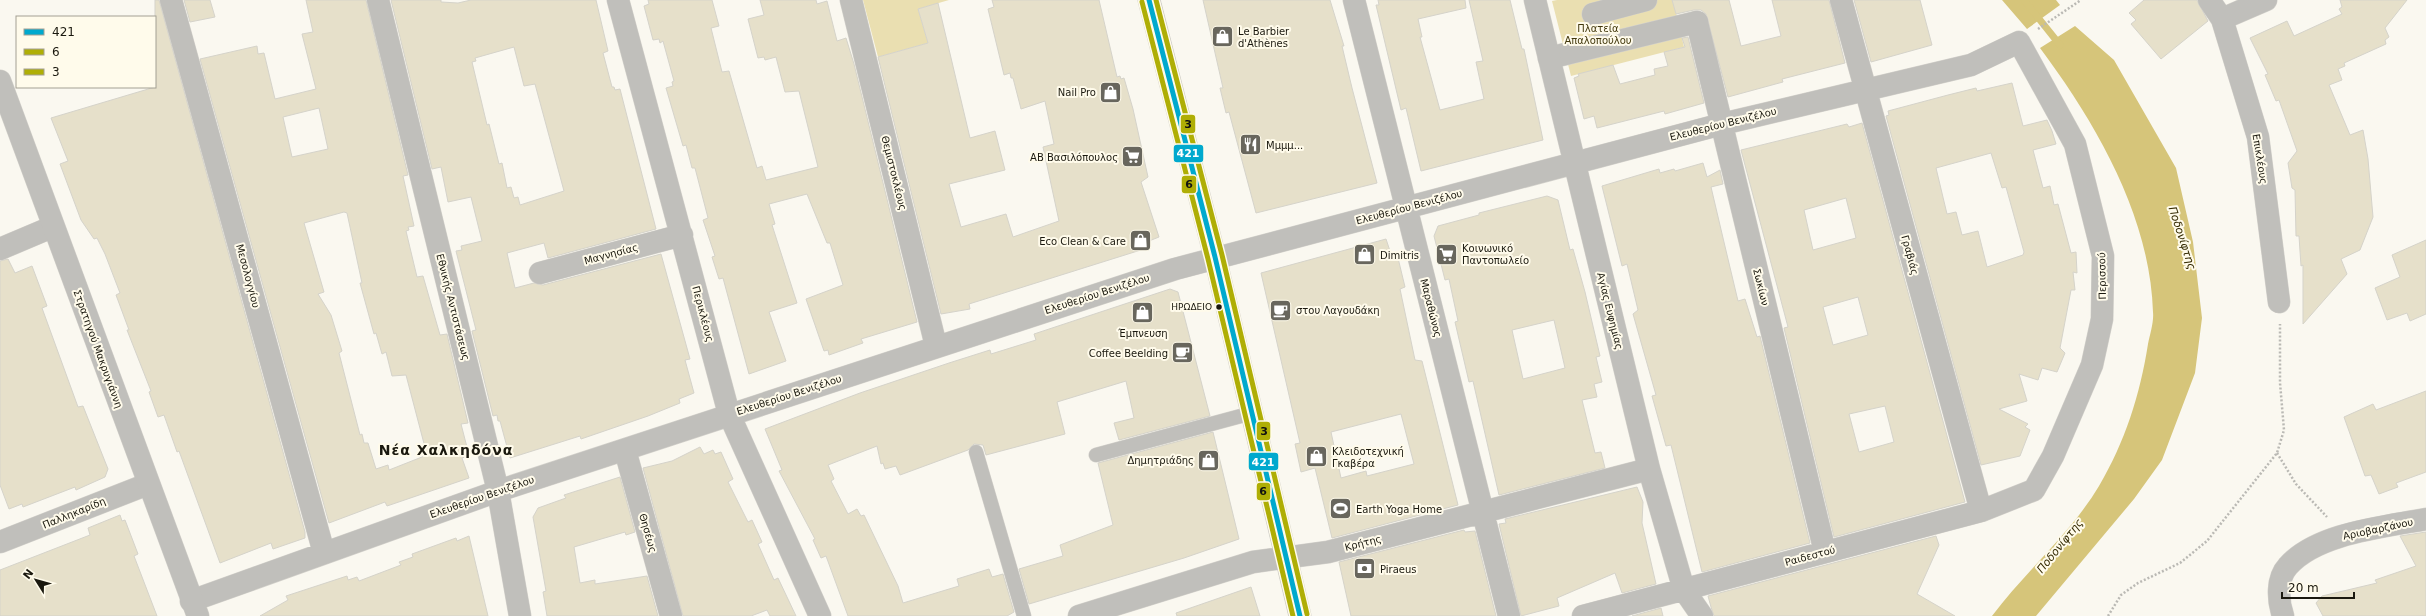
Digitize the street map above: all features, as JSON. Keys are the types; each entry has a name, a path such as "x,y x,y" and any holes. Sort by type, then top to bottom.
{"main road":[{"path":"1148,0 1215,257 1300,616"}],"street":[{"name":"Μεσολογγίου","path":"172,0 324,553"},
{"name":"Εθνικής Αντιστάσεως","path":"378,0 498,491 520,616"},
{"name":"Περικλέους","path":"618,0 729,414 820,616"},
{"name":"Θεμιστοκλέους","path":"852,0 936,346"},
{"name":"Μαραθώνος","path":"1354,0 1481,512 1509,616"},
{"name":"Αγίας Ευφημίας","path":"1535,0 1649,469 1684,590 1702,616"},
{"path":"1601,45 1591,7 1646,0"},
{"path":"1549,58 1659,30 1651,0"},
{"name":"Γραβιάς","path":"1841,0 1981,511"},
{"name":"Επικλέους","path":"2209,0 2222,19 2258,137 2279,302"},
{"path":"2222,19 2266,0"},
{"name":"Σωκίων","path":"1659,30 1697,22 1825,552"},
{"name":"Ελευθερίου Βενιζέλου","path":"194,609 324,553 498,491 936,346 1215,257 1722,124 1971,65 2019,42"},
{"name":"Περισσού","path":"2019,42 2074,144 2103,256 2102,319 2092,365 2053,456 2034,490"},
{"name":"Στρατηγού Μακρυγιάννη","path":"0,81 52,227 194,609"},
{"path":"0,249 52,227"},
{"name":"Μαγνησίας","path":"540,273 682,235"},
{"name":"Θησέως","path":"625,450 671,616"},
{"name":"Κρήτης","path":"1079,616 1253,562 1328,552 1649,469"},
{"name":"Παλληκαρίδη","path":"0,542 148,484"},
{"name":"Ραιδεστού","path":"1583,616 1981,511 2034,490"},
{"name":"Αριοβαρζάνου","path":"2283,616 2279,603 2279,586 2287,567 2308,550 2345,535 2426,519"}],"lane":[{"path":"1096,455 1252,413"},
{"path":"976,452 1024,616"}],"path":[{"path":"2019,42 2081,0"},
{"path":"2108,616 2121,595 2138,583 2180,563 2207,541 2277,453 2284,430 2280,383 2279,302"},
{"path":"2277,453 2296,484 2345,535"}],"green space":[{"path":"863,0 949,0 918,9 928,43 878,57"},
{"name":"Πλατεία Απαλοπούλου","path":"1673,0 1684,47 1571,76 1552,1"}],"water":[{"path":"2002,0 2056,0 2060,5 2027,29"},
{"path":"2075,26 2114,60 2176,168 2193,242 2202,318 2195,373 2162,460 2134,499 2036,616 1992,616 2062,536 2088,503 2099,486 2124,435 2136,400 2152,324 2153,312 2150,276 2142,241 2131,206 2100,139 2081,107 2040,48"}],"building":[{"path":"155,0 159,0 305,532 305,538 273,549 271,543 220,563 179,451 177,452 164,415 158,417 149,392 151,391 127,330 129,330 116,295 120,293 105,254 97,238 94,239 81,220 60,164 68,161 51,118 156,88"},
{"path":"184,0 210,0 215,17 190,22"},
{"path":"306,0 366,0 408,175 403,176 414,226 408,227 409,230 406,231 417,277 423,276 440,335 447,334 468,423 461,424 469,455 462,458 469,478 387,506 385,502 329,523 200,59 257,46 258,54 264,53 275,99 316,89 302,34 313,32","holes":["319,108 328,149 292,157 283,117","344,212 347,213 362,283 360,283 374,334 376,333 382,354 386,352 392,376 406,375 427,455 389,470 388,465 376,469 368,443 364,443 362,434 360,435 339,353 342,351 331,315 318,294 324,292 304,223"]},
{"path":"391,0 441,0 441,2 458,3 471,0 596,0 608,51 603,53 612,87 614,87 615,90 620,89 656,229 548,258 544,243 507,253 515,288 534,283 543,285 661,254 690,359 685,360 694,393 679,399 680,403 648,416 581,439 580,436 510,458 500,421 498,421 497,415 493,416 472,331 476,330 456,251 462,250 461,246 482,241 471,197 448,202 441,167 432,169","holes":["514,47 524,86 535,84 564,191 520,205 518,197 514,198 511,187 507,188 502,163 499,164 489,124 487,125 472,62 476,61 475,58"]},
{"path":"648,0 712,0 719,26 711,28 722,72 729,71 757,168 762,166 766,180 818,167 799,91 785,92 776,57 765,60 764,57 758,58 748,19 764,15 760,0 816,0 817,4 827,1 837,41 846,38 854,64 917,322 861,339 863,343 829,355 828,350 824,351 806,299 843,285 830,243 827,243 807,194 769,204 775,224 772,225 797,303 769,312 786,361 749,374 723,278 719,279 712,257 715,256 703,220 708,218 695,168 692,168 686,145 683,146 666,88 673,86 672,82 674,81 663,41 660,43 659,39 653,40 644,6 649,4"},
{"path":"992,0 1099,0 1117,77 1120,76 1121,79 1124,78 1133,109 1148,177 1141,182 1159,237 1149,241 1144,249 969,304 970,309 941,314 878,57 928,43 918,9 938,3 970,138 995,131 1005,170 949,184 961,227 1006,214 1013,237 1059,221 1043,147 1054,144 1045,101 1021,109 1013,78 1011,78 1010,73 1004,75 988,9 994,7"},
{"path":"1203,0 1330,0 1344,46 1342,46 1352,88 1377,183 1256,213 1229,112 1226,113 1220,88 1223,88"},
{"path":"1378,0 1465,0 1466,8 1418,19 1422,37 1420,37 1440,110 1484,99 1476,62 1483,61 1469,0 1510,0 1522,49 1524,49 1543,140 1421,171 1406,108 1401,110 1376,5 1379,5"},
{"path":"1672,0 1729,0 1741,46 1781,36 1772,0 1829,0 1845,63 1782,79 1783,82 1728,97 1706,14 1701,10 1694,10 1676,14"},
{"path":"1854,0 1920,0 1932,45 1871,62"},
{"path":"2144,0 2197,0 2208,21 2161,59 2131,24 2136,20 2129,13"},
{"path":"2340,0 2407,0 2385,28 2389,37 2385,40 2386,44 2344,63 2345,66 2338,69 2342,80 2329,85 2350,135 2363,130 2368,159 2373,217 2360,250 2341,259 2347,274 2303,324 2303,265 2301,266 2299,236 2296,236 2295,190 2292,188 2288,163 2297,151 2279,100 2276,101 2265,75 2268,74 2250,38 2287,21 2294,36 2342,14 2339,9 2342,7"},
{"path":"1688,37 1704,103 1665,114 1664,111 1597,128 1594,116 1584,119 1574,78 1579,76 1578,74 1613,65 1620,84 1655,75 1654,69 1668,66 1664,52 1685,47 1682,38"},
{"path":"2012,83 2023,126 2047,120 2056,144 2033,150 2043,188 2050,186 2054,205 2058,204 2071,253 2076,252 2077,273 2073,272 2075,290 2071,290 2060,348 2065,353 2057,372 2042,368 2038,380 2019,374 2027,401 1999,409 2028,424 2025,427 2030,430 2020,456 1981,465 1886,116 1889,115 1888,111 1976,88 1977,91","holes":["1991,153 2002,188 2006,187 2024,252 2023,255 1987,267 1978,231 1962,235 1956,212 1947,214 1936,168"]},
{"path":"1862,123 1965,502 1834,537 1784,328 1788,327 1741,150 1847,124 1849,127","holes":["1846,198 1856,238 1813,250 1804,210","1858,297 1868,335 1833,345 1823,307","1885,406 1894,442 1859,452 1849,414"]},
{"path":"1703,163 1707,177 1720,170 1723,184 1711,187 1738,301 1745,299 1757,337 1760,336 1810,543 1702,572 1671,445 1666,446 1652,396 1656,395 1633,314 1638,310 1627,264 1622,266 1602,186 1659,169 1660,173 1674,169 1675,171"},
{"path":"1547,196 1558,200 1570,250 1573,249 1585,292 1600,356 1596,357 1602,382 1594,384 1597,397 1582,400 1595,453 1601,452 1605,468 1499,495 1473,381 1469,382 1455,322 1458,321 1449,279 1445,280 1434,236 1438,226 1479,215 1479,213","holes":["1554,320 1565,368 1523,379 1512,330"]},
{"path":"1386,239 1393,260 1398,258 1405,287 1400,289 1415,360 1422,361 1458,505 1332,538 1315,468 1301,472 1295,444 1300,443 1261,273","holes":["1401,414 1414,464 1367,476 1366,471 1341,478 1331,432"]},
{"path":"2426,240 2426,314 2410,321 2407,313 2387,320 2375,288 2400,277 2392,255"},
{"path":"8,259 15,273 32,266 47,306 42,308 78,407 83,406 108,469 105,477 76,490 75,487 23,507 22,504 9,509 0,485 0,261"},
{"path":"1170,289 1178,292 1210,416 1119,440 1114,423 1134,418 1126,381 1057,402 1065,434 986,455 983,445 974,444 968,450 900,475 896,466 885,469 883,463 881,464 877,446 828,465 834,479 831,481 848,514 857,509 861,516 864,515 898,586 903,603 959,586 957,579 989,569 992,577 1003,574 1014,612 1007,616 848,616 826,556 821,558 813,540 815,539 779,471 782,470 765,429 860,393 949,363 990,350 991,354 1036,340 1034,334"},
{"path":"2426,391 2426,472 2396,483 2398,487 2379,494 2371,475 2365,476 2344,417 2373,404 2376,410"},
{"path":"1213,432 1239,539 1184,558 1029,604 1019,569 1063,556 1060,545 1113,525 1098,463"},
{"path":"700,447 704,454 713,450 715,454 721,452 733,479 728,482 748,522 752,520 762,542 758,544 774,580 778,578 796,616 770,616 767,610 751,616 683,616 643,468 672,461"},
{"path":"620,477 635,532 626,535 625,532 574,547 580,583 595,580 595,584 647,576 658,616 547,616 543,592 546,591 533,517 538,508 566,498 564,495"},
{"path":"1637,487 1643,502 1642,523 1656,584 1622,593 1615,573 1557,598 1559,606 1521,616 1499,524 1506,523 1505,519"},
{"path":"120,515 122,521 125,520 138,554 134,556 157,616 0,616 0,570 90,535 88,528"},
{"path":"1464,530 1465,532 1475,531 1496,616 1351,616 1339,562"},
{"path":"2426,532 2426,616 2323,616 2316,603 2322,596 2377,583 2375,580 2416,566 2400,536"},
{"path":"469,536 488,616 260,616 288,600 286,596 347,576 348,580 357,577 359,581 401,565 399,562 413,557 412,554 456,538 457,541"},
{"path":"1936,536 1939,545 1917,594 1955,616 1714,616 1708,596"},
{"path":"1251,587 1260,616 1177,616 1176,613"},
{"path":"1661,608 1663,616 1632,616"}],"waterway":[{"name":"Ποδονίφτης","path":"2024,0 2060,45"}],"transit line":[{"name":"421","path":"1149,0 1215,257 1300,616"},
{"name":"3","path":"1156,0 1222,255 1307,614"},
{"name":"6","path":"1142,2 1208,259 1293,616"}],"place":[{"name":"Le Barbier d'Athènes","path":"1223,37"},
{"name":"Nail Pro","path":"1111,92"},
{"name":"Μμμμ...","path":"1250,145"},
{"name":"ΑΒ Βασιλόπουλος","path":"1133,157"},
{"name":"Eco Clean & Care","path":"1141,241"},
{"name":"Κοινωνικό Παντοπωλείο","path":"1447,254"},
{"name":"Dimitris","path":"1365,255"},
{"name":"ΗΡΩΔΕΙΟ","path":"1219,307"},
{"name":"στου Λαγουδάκη","path":"1280,310"},
{"name":"Έμπνευση","path":"1143,313"},
{"name":"Coffee Beelding","path":"1183,353"},
{"name":"Κλειδοτεχνική Γκαβέρα","path":"1316,457"},
{"name":"Δημητριάδης","path":"1209,460"},
{"name":"Earth Yoga Home","path":"1341,509"},
{"name":"Piraeus","path":"1365,569"}],"district":[{"name":"Νέα Χαλκηδόνα","path":"446,450"}]}
